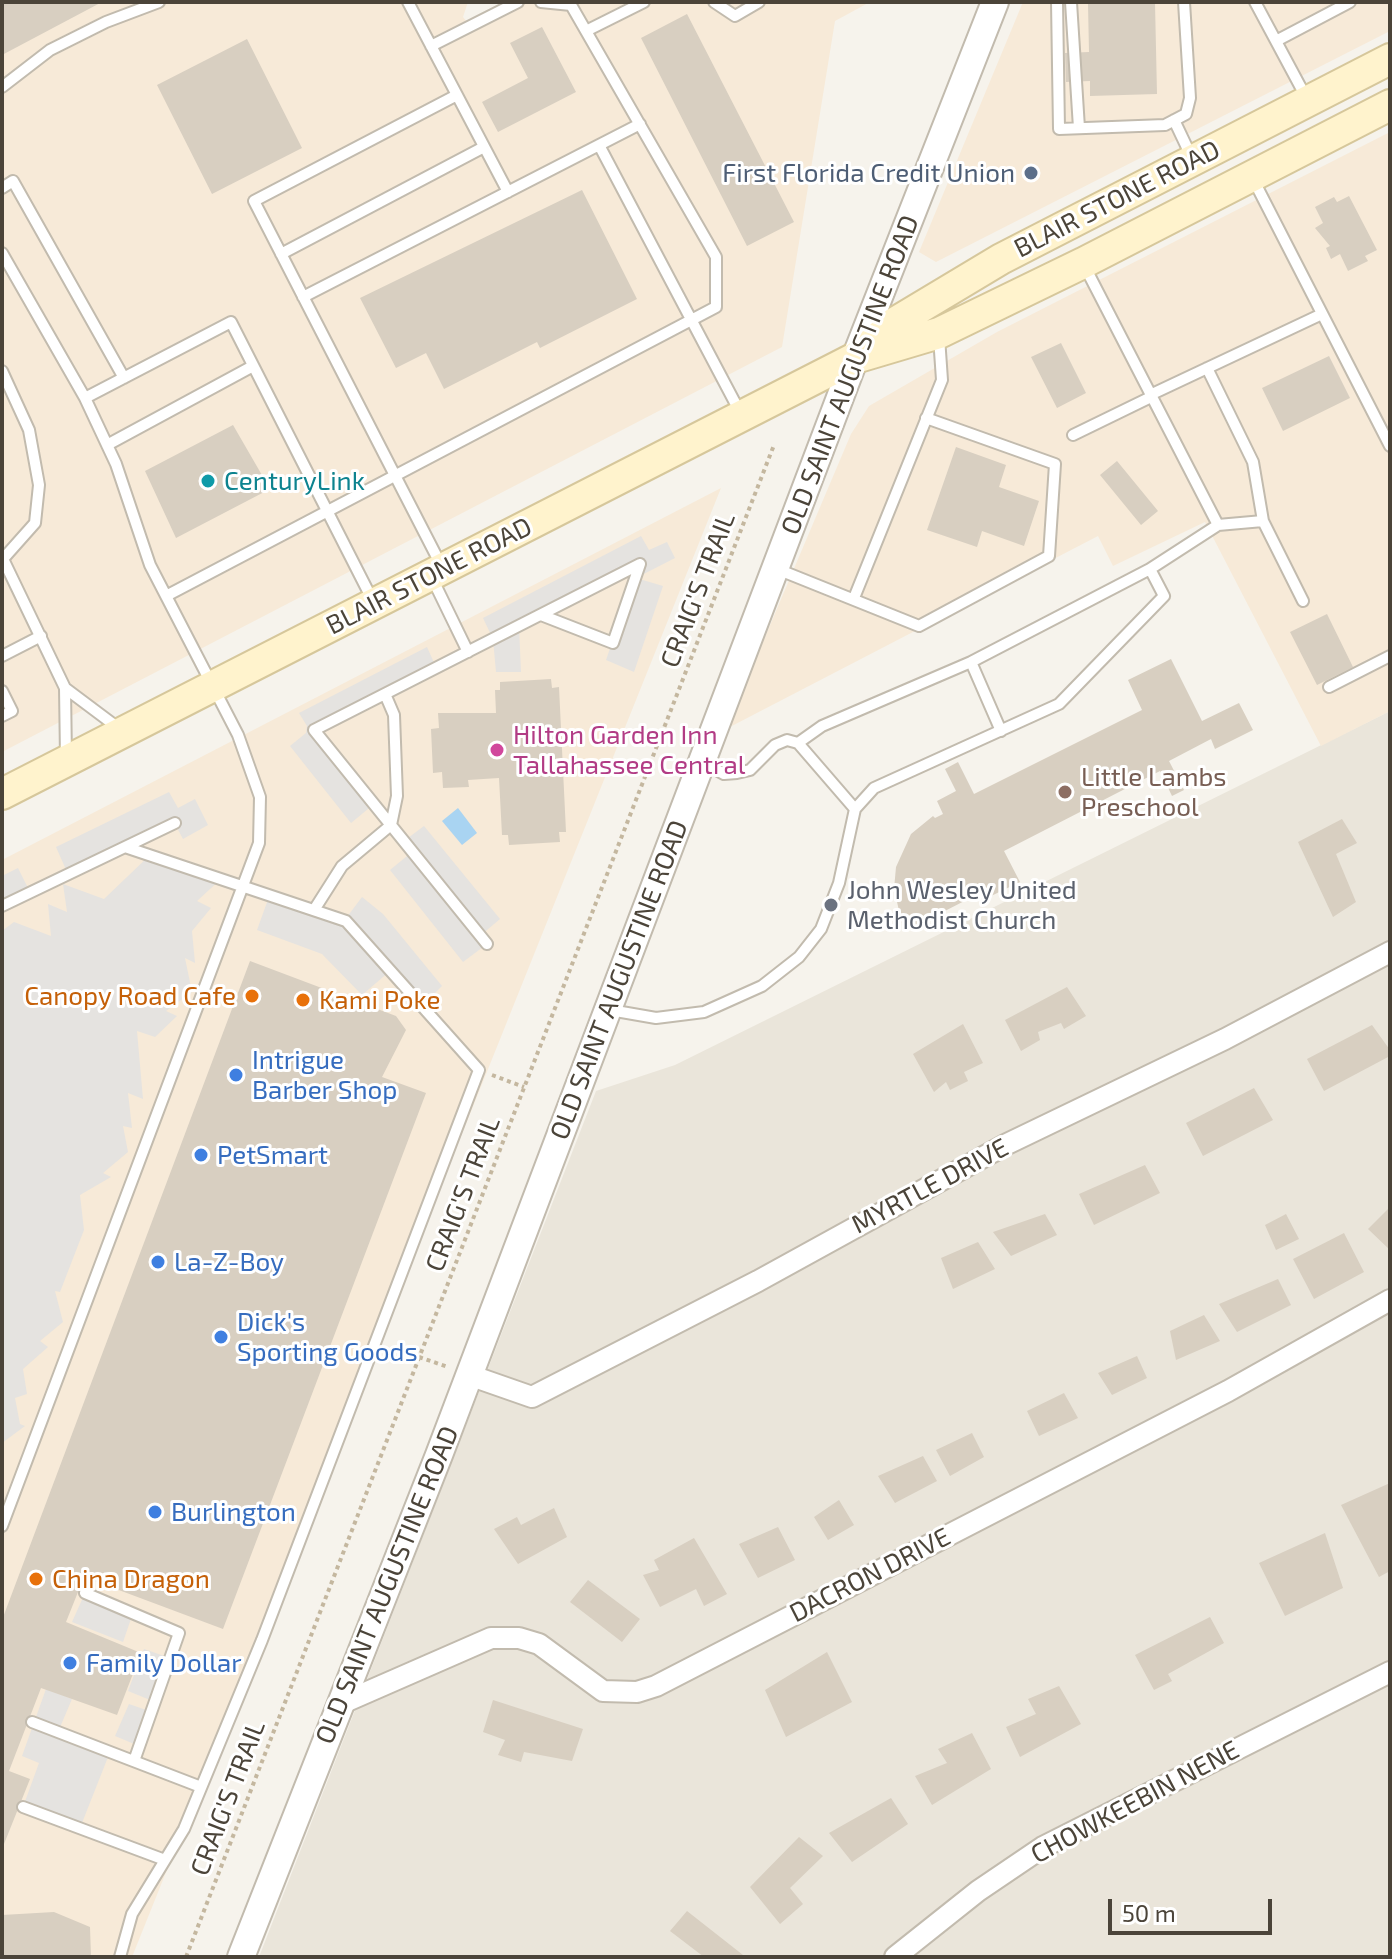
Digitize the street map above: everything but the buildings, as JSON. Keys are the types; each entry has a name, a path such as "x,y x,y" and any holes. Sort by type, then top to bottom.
{"main road":[{"name":"BLAIR STONE ROAD","path":"855,358 896,322 944,291 1390,59"},
{"name":"BLAIR STONE ROAD","path":"2,794 855,358 939,333 1083,263 1390,105"},
{"path":"1233,140 1252,176"},
{"path":"1193,160 1212,197"}],"street":[{"name":"OLD SAINT AUGUSTINE ROAD","path":"241,1957 469,1375 855,358 995,2"},
{"name":"MYRTLE DRIVE","path":"469,1375 532,1397 758,1281 1007,1144 1225,1039 1390,952"},
{"name":"DACRON DRIVE","path":"340,1704 491,1638 519,1638 539,1644 603,1691 637,1692 656,1686 1228,1391 1390,1300"},
{"name":"CHOWKEEBIN NENE","path":"895,1957 965,1901 1043,1847 1390,1672"}],"lane":[{"path":"2,87 50,50 106,22 159,2"},
{"path":"408,2 508,192"},
{"path":"431,46 518,2"},
{"path":"166,596 716,307 716,257 640,124 571,5 541,2"},
{"path":"586,31 644,2"},
{"path":"714,2 735,16 759,2"},
{"path":"1057,2 1059,129 1165,125 1186,114 1190,98 1184,2"},
{"path":"1071,2 1079,128"},
{"path":"1255,2 1309,101"},
{"path":"1276,41 1350,2"},
{"path":"457,95 254,201 396,477 468,652"},
{"path":"1174,120 1193,160"},
{"path":"303,297 640,124"},
{"path":"599,145 742,415"},
{"path":"281,254 484,147"},
{"path":"1252,176 1390,446"},
{"path":"2,188 13,181 124,378"},
{"path":"2,253 85,398 107,445 150,565 214,685 251,767 260,797 259,843 2,1526"},
{"path":"1083,263 1218,525"},
{"path":"1073,435 1322,314"},
{"path":"85,398 231,322 374,603"},
{"path":"854,598 942,380 939,333"},
{"path":"107,445 253,366"},
{"path":"1207,368 1253,462 1263,521 1303,601"},
{"path":"2,371 29,430 39,485 35,523 2,558 65,688 66,761"},
{"path":"776,568 919,626 1049,556 1055,464 926,418"},
{"path":"798,743 822,726 971,662 1150,569 1218,525 1263,521"},
{"path":"487,944 314,730 640,564 613,643 541,615"},
{"path":"608,1010 656,1018 704,1012 762,986 799,957 821,929 839,883 855,809 874,788 1059,704 1164,596 1150,569"},
{"path":"2,656 41,636"},
{"path":"1329,687 1390,656"},
{"path":"971,662 1001,731"},
{"path":"65,688 123,732"},
{"path":"2,691 12,711 2,716"},
{"path":"314,910 342,866 391,825 397,796 394,715 385,694"},
{"path":"702,762 724,774 737,773 750,770 775,745 787,740 798,743 855,809"},
{"path":"2,906 175,823"},
{"path":"120,1957 132,1914 184,1829 262,1640 479,1070 346,921 125,847"},
{"path":"85,1593 179,1633 134,1761"},
{"path":"32,1722 201,1787"},
{"path":"23,1807 165,1860"}],"path":[{"name":"CRAIG'S TRAIL","path":"186,1957 774,445"},
{"path":"479,1070 524,1087"},
{"path":"419,1357 469,1375"}],"shaded area":[{"path":"2,2 468,2 463,17 467,22 506,2 870,2 835,21 782,347 2,752"},
{"name":"First Florida Credit Union","path":"1023,2 1390,2 1390,31 936,262 919,252"},
{"path":"1390,132 1390,711 1321,746 1205,522 1113,566 1098,536 726,729 851,434 869,406 997,332"},
{"path":"721,488 132,1957 2,1957 2,860"},
{"path":"641,536 649,550 667,542 675,558 636,578 663,586 634,672 606,660 639,565 519,626 521,672 496,672 493,639 483,618"},
{"path":"427,647 436,667 315,730 374,804 351,823 290,746 306,733 307,726 299,713"},
{"path":"1390,711 1390,1957 259,1957 596,1091 675,1065"},
{"path":"169,792 178,808 195,799 208,825 183,839 175,824 68,874 56,847"},
{"path":"424,826 500,919 481,935 487,944 463,962 390,870 412,852 404,841"},
{"path":"150,855 222,878 197,901 211,908 192,931 195,963 185,958 192,992 166,1011 177,1016 155,1037 137,1031 143,1099 128,1093 132,1128 123,1126 128,1152 103,1173 111,1177 80,1195 84,1230 60,1292 55,1291 63,1322 40,1341 48,1347 23,1369 27,1394 15,1398 20,1424 25,1426 2,1443 2,931 14,922 51,936 48,904 67,912 63,884 104,899"},
{"path":"18,868 30,892 2,906 2,876"},
{"path":"270,894 344,921 362,897 383,914 442,986 422,1006 390,971 362,995 322,954 257,930"},
{"path":"85,1593 133,1613 123,1642 72,1622"},
{"path":"144,1649 170,1658 155,1702 128,1691"},
{"path":"46,1689 72,1699 58,1732 110,1752 80,1828 23,1807 39,1763 22,1756"},
{"path":"129,1704 152,1712 139,1746 115,1736"}],"water":[{"path":"458,808 477,833 462,845 442,821"}],"place":[{"name":"First Florida Credit Union","path":"1031,173"},
{"name":"CenturyLink","path":"208,481"},
{"name":"Hilton Garden Inn Tallahassee Central","path":"497,750"},
{"name":"Little Lambs Preschool","path":"1065,792"},
{"name":"John Wesley United Methodist Church","path":"831,905"},
{"name":"Canopy Road Cafe","path":"252,996"},
{"name":"Kami Poke","path":"303,1000"},
{"name":"Intrigue Barber Shop","path":"236,1075"},
{"name":"PetSmart","path":"201,1155"},
{"name":"La-Z-Boy","path":"158,1262"},
{"name":"Dick's Sporting Goods","path":"221,1337"},
{"name":"Burlington","path":"155,1512"},
{"name":"China Dragon","path":"36,1579"},
{"name":"Family Dollar","path":"70,1663"}]}
